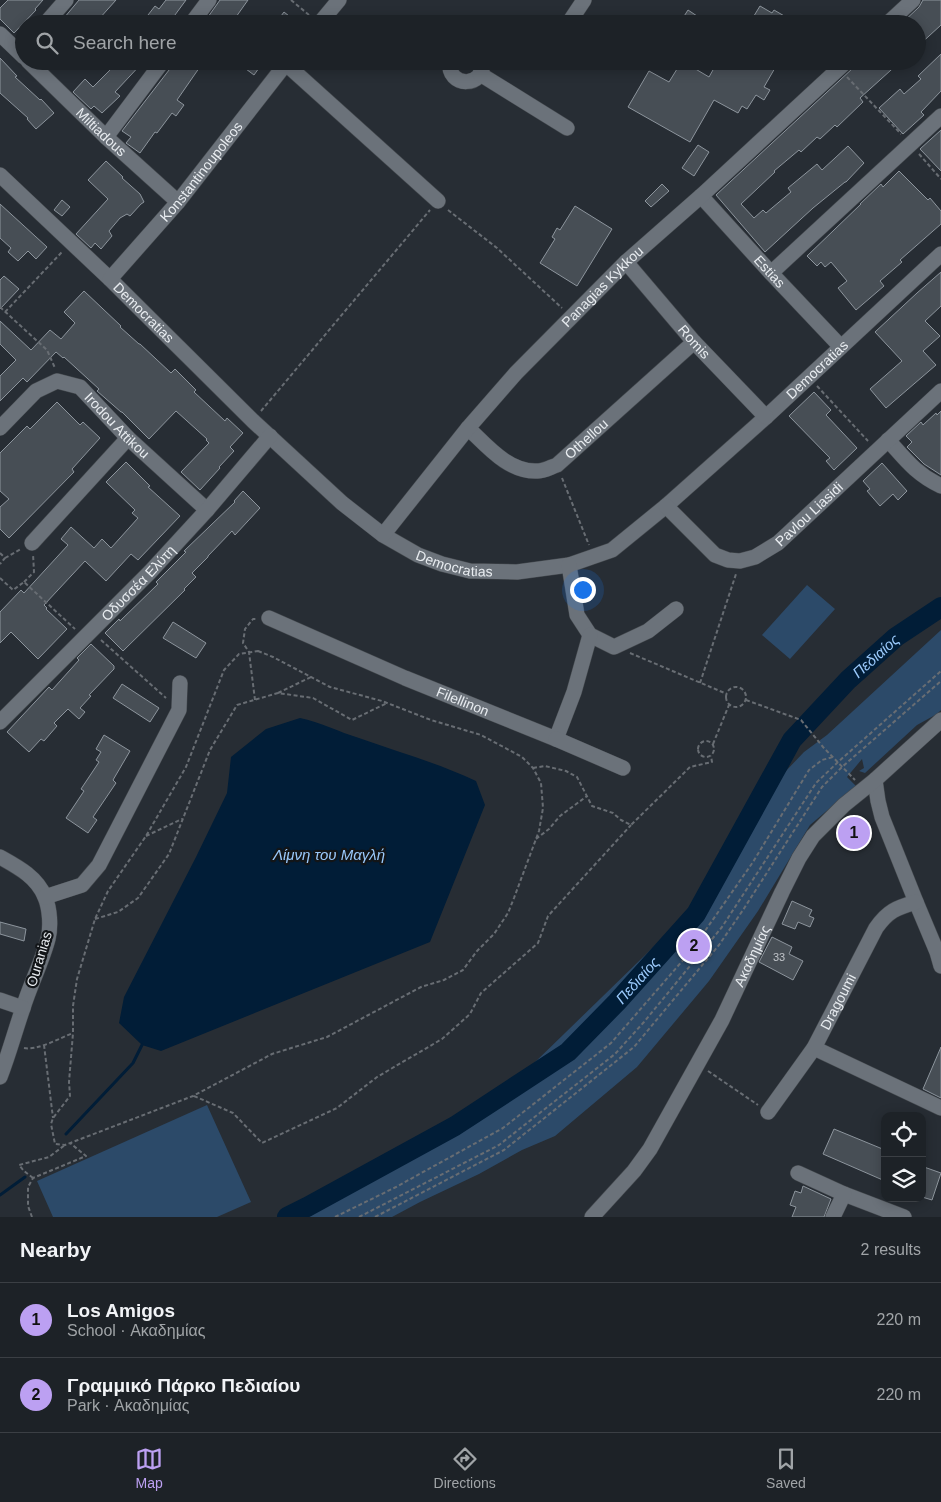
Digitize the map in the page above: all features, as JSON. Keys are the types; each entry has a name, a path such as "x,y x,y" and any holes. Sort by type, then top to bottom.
{"street":[{"path":"53,15 66,0"},
{"path":"198,15 209,0"},
{"path":"326,15 339,0"},
{"path":"574,15 584,0"},
{"path":"897,15 913,0"},
{"name":"Miltiadous","path":"0,34 15,47"},
{"name":"Miltiadous","path":"39,70 106,137 178,202"},
{"path":"106,137 156,70"},
{"name":"Konstantinoupoleos","path":"110,280 178,202 282,70"},
{"path":"295,70 438,201"},
{"path":"450,70 454,78 463,82 472,81 480,70"},
{"path":"484,70 567,128"},
{"name":"Panagias Kykkou","path":"383,534 468,428 516,373 626,262 701,196 838,70"},
{"path":"771,273 941,116"},
{"name":"Democratias","path":"0,174 253,420 342,503 383,534 418,555 442,564 470,571 517,572 569,565 612,550 666,506 766,417 941,254"},
{"name":"Estias","path":"701,196 841,347"},
{"name":"Romis","path":"626,262 694,342 766,417"},
{"name":"Othellou","path":"468,428 496,455 519,468 539,471 557,465 694,342"},
{"path":"0,428 36,391 57,381"},
{"name":"Irodou Attikou","path":"57,381 80,387 128,438 206,510"},
{"name":"Pavlou Liasidi","path":"740,561 755,557 778,543 941,390"},
{"name":"Οδυσσέα Ελύτη","path":"0,722 150,572 270,436"},
{"path":"32,542 128,438"},
{"path":"882,445 916,472 941,486"},
{"path":"666,506 715,555 728,560 740,561"},
{"path":"569,565 577,615 590,635 614,647 648,631 676,609"},
{"name":"Filellinon","path":"269,618 406,678 622,768"},
{"path":"556,739 574,692 590,635"},
{"path":"45,897 82,884 99,865 179,710 180,683"},
{"name":"Ακαδημίας","path":"592,1217 634,1171 650,1149 722,1020 782,892 799,858 813,836 844,805 941,720"},
{"path":"865,788 870,802 882,817"},
{"path":"865,788 878,800 882,817 940,956"},
{"name":"Ouranias","path":"0,857 30,876 45,897 48,910 48,938 0,1077"},
{"name":"Dragoumi","path":"768,1112 814,1048 880,922 897,908 916,902"},
{"path":"0,1000 23,1008"},
{"path":"814,1048 941,1108"},
{"path":"798,1173 844,1194 904,1217"},
{"path":"834,1217 844,1194"}],"path":[{"path":"291,0 308,15"},
{"path":"847,70 941,179"},
{"path":"253,420 438,201 497,248 572,316"},
{"path":"5,312 71,242"},
{"path":"0,307 48,350 55,366 57,381"},
{"path":"808,377 882,445"},
{"path":"557,465 593,557"},
{"path":"0,564 6,558 32,542 34,572 13,590 0,578"},
{"path":"0,554 6,558"},
{"path":"700,683 740,561"},
{"path":"24,582 179,710"},
{"path":"254,700 249,652 243,643 244,628 253,619 269,618"},
{"path":"614,647 727,694"},
{"path":"33,1178 19,1165 49,1158 65,1145 193,1096 272,1054 327,1037 421,987 444,980 463,970 477,950 494,934 508,913 539,831 542,808 541,783 533,768 522,758 481,735 431,720 388,703 330,687 258,651 239,654 224,670 186,767 146,836 108,891 95,919 77,979 73,1006 70,1096 50,1124 55,1144 65,1145"},
{"path":"359,1217 499,1145 615,1054 644,1022 722,927 816,783 941,671"},
{"path":"95,919 118,912 138,898 169,854 210,750 237,705 278,694 311,677"},
{"path":"375,1217 504,1150 634,1047 719,945 822,787 842,767 941,681"},
{"path":"732,688 740,688 745,693 746,700 741,706 737,707 727,701 727,694 732,688"},
{"path":"278,694 313,698 352,720 388,703"},
{"path":"746,700 801,720 833,758 865,788"},
{"path":"193,1096 233,1113 262,1144 337,1108 378,1077 442,1039 470,1014 481,993 538,943 548,916 631,825 690,767 712,762 710,756 714,749 713,744 730,704"},
{"path":"710,756 703,757 699,753 698,748 701,743 706,741 713,744"},
{"path":"335,1217 396,1188 503,1128 611,1043 691,952 752,862 809,770 822,760 833,758"},
{"path":"533,768 546,766 576,777 592,806 613,813 631,825"},
{"path":"536,839 549,829 560,816 587,796"},
{"path":"146,836 183,819"},
{"path":"12,1045 28,1049 44,1045 73,1033"},
{"path":"44,1045 53,1118"},
{"path":"697,1064 768,1112"},
{"path":"32,1217 28,1206 28,1187 33,1178 86,1156 70,1143"}],"shaded area":[{"path":"807,585 835,609 790,659 762,635"},
{"path":"941,630 941,710 917,725 865,773 859,771 864,768 862,759 847,777 856,786 810,825 758,911 709,981 637,1067 555,1136 522,1150 479,1174 392,1217 299,1217 348,1193 461,1129 529,1068 709,893 763,810 784,773 804,752 827,735"},
{"path":"207,1105 251,1202 217,1217 53,1217 37,1181"}],"water":[{"name":"Λίμνη του Μαγλή","path":"300,718 433,763 476,781 485,805 430,942 161,1051 142,1045 119,1023 124,997 227,793 231,757 266,729"}],"building":[{"path":"8,0 43,0 31,15 15,15 14,33 0,19 0,8"},
{"path":"79,0 116,0 103,15 66,15"},
{"path":"166,0 186,0 175,15 148,15 155,6 159,9"},
{"path":"220,0 248,0 237,15 209,15"},
{"path":"923,0 941,0 941,25 926,39 926,15 911,15"},
{"path":"760,6 772,13 774,10 783,15 754,15"},
{"path":"688,10 696,15 685,15"},
{"path":"941,54 941,91 921,112 924,115 903,134 879,108 900,89 904,94 921,79 918,76"},
{"path":"0,58 17,76 15,77 54,113 36,129 28,118 0,93"},
{"path":"110,70 136,70 115,92 120,96 102,113 94,106 91,109 73,92 85,79 93,87"},
{"path":"169,70 198,70 177,100 184,105 176,116 172,113 140,153 126,143 131,137 122,131"},
{"path":"247,70 258,70 254,75"},
{"path":"676,70 697,70 709,77 713,70 774,70 764,87 770,90 764,100 756,95 747,109 742,106 738,113 714,100 690,142 628,107 649,71 669,82"},
{"path":"851,70 891,70 860,98 863,102 837,127 835,125 820,139 817,137 801,152 799,150 774,171 741,204 754,218 763,210 766,213 791,192 788,188 817,164 822,170 848,146 864,163 846,182 813,208 765,252 716,195"},
{"path":"941,130 941,171 920,149"},
{"path":"698,145 709,152 694,176 682,168"},
{"path":"106,161 140,194 144,202 130,216 127,214 120,218 109,231 112,236 101,249 95,243 91,248 76,234 108,199 88,180"},
{"path":"899,171 928,200 930,198 941,211 941,224 900,260 902,262 880,281 884,286 856,310 838,288 847,281 831,262 825,267 821,262 817,266 807,256 881,184 883,187"},
{"path":"662,184 669,191 651,207 645,201"},
{"path":"62,200 70,207 62,216 54,210"},
{"path":"0,204 47,247 36,259 28,251 18,261 8,252 11,248 0,238"},
{"path":"575,206 612,229 577,286 540,263 555,239 552,237 557,228 560,230"},
{"path":"941,272 941,306 925,321 940,336 923,351 936,365 886,408 870,389 902,361 875,332"},
{"path":"4,276 19,289 0,309 0,280"},
{"path":"84,291 120,327 171,373 175,369 196,390 194,392 225,421 227,418 243,433 230,447 234,451 200,490 181,472 209,443 207,439 176,411 149,439 122,412 97,391 99,389 56,352 27,382 23,378 0,401 0,376 16,360 0,344 0,321 31,350 50,330 61,339 75,323 64,312"},
{"path":"814,392 831,410 826,415 857,448 834,470 826,461 830,458 789,416"},
{"path":"57,402 80,425 83,422 100,438 72,469 74,472 9,538 0,529 0,507 9,499 0,491 0,453 27,426 30,429"},
{"path":"941,411 941,475 924,464 907,447 912,442 906,436 921,422 923,425"},
{"path":"126,462 150,486 148,487 180,516 138,560 131,554 106,581 85,561 44,605 67,629 38,659 11,632 0,643 0,612 21,590 24,593 68,545 61,539 71,527 94,548 102,539 111,548 138,518 132,513 135,510 106,482"},
{"path":"882,463 907,491 898,500 893,494 880,506 867,491 870,489 863,481"},
{"path":"243,491 260,508 235,535 232,531 208,556 192,573 196,577 185,590 123,651 105,633 158,584 156,582 186,552 184,551 235,502"},
{"path":"173,622 206,643 196,658 163,638"},
{"path":"91,644 114,666 114,669 89,695 91,696 80,708 85,712 79,719 68,709 54,723 57,726 44,741 41,739 29,752 7,732 49,687 52,690 79,660 77,658"},
{"path":"122,684 159,708 150,722 113,698"},
{"path":"104,735 130,751 113,780 116,783 93,817 97,820 88,833 66,818 84,791 81,789 99,762 96,760 101,752 96,749"},
{"path":"792,901 812,910 809,916 814,918 810,927 798,922 795,929 782,924"},
{"path":"0,922 26,929 24,941 0,934"},
{"path":"772,937 792,947 789,954 803,961 793,980 759,962"},
{"path":"941,1047 941,1098 923,1089"},
{"path":"834,1129 881,1148 881,1179 823,1154"},
{"path":"926,1168 941,1173 932,1200 926,1198"},
{"path":"803,1186 831,1199 824,1217 792,1217 796,1207 790,1205 795,1191 801,1193"}],"waterway":[{"name":"Πεδιαίος","path":"287,1217 455,1126 568,1052 617,1002 696,914 792,740 848,680 896,637 941,607"},
{"path":"66,1134 133,1063 142,1045"},
{"path":"0,1195 25,1177"}],"place":[{"name":"Los Amigos","path":"854,833"},
{"name":"Γραμμικό Πάρκο Πεδιαίου","path":"694,946"}]}
